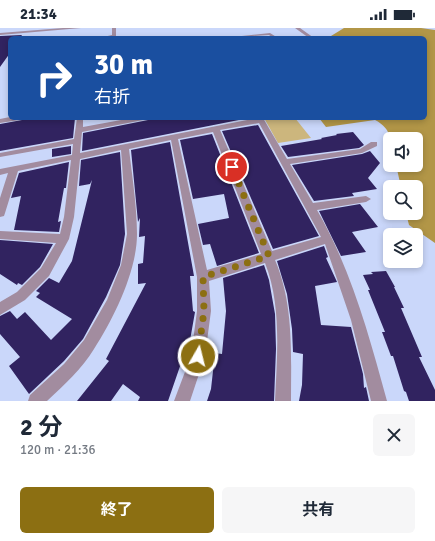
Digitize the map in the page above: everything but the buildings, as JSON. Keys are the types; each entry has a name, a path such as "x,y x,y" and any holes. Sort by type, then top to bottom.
{"street":[{"path":"12,33 16,28"},
{"path":"0,34 80,28"},
{"path":"296,28 309,36"},
{"path":"248,36 270,34 273,36"},
{"path":"0,309 21,296 45,272 64,239 69,217 80,120"},
{"path":"79,130 132,120"},
{"path":"0,172 256,120"},
{"path":"262,120 328,239 358,320 379,401"},
{"path":"216,128 276,276 282,315 284,345 282,401"},
{"path":"174,137 203,277 204,311 198,356 182,401"},
{"path":"0,155 77,141"},
{"path":"285,162 362,151 374,144"},
{"path":"36,401 69,369 89,345 112,304 127,265 132,234 125,147"},
{"path":"0,213 14,169"},
{"path":"310,207 366,199"},
{"path":"0,235 64,239"},
{"path":"203,277 328,239"}],"shaded area":[{"path":"344,28 421,28 435,30 435,243 423,235 423,228 413,228 409,225 408,220 423,220 423,180 399,180 398,172 423,172 423,132 387,132 381,123 375,120 427,120 427,36 331,36"},
{"path":"265,120 297,120 311,138 278,143"},
{"path":"321,120 375,120 326,127"}],"route":[{"path":"198,356 204,311 203,277 269,256 232,167"}]}
